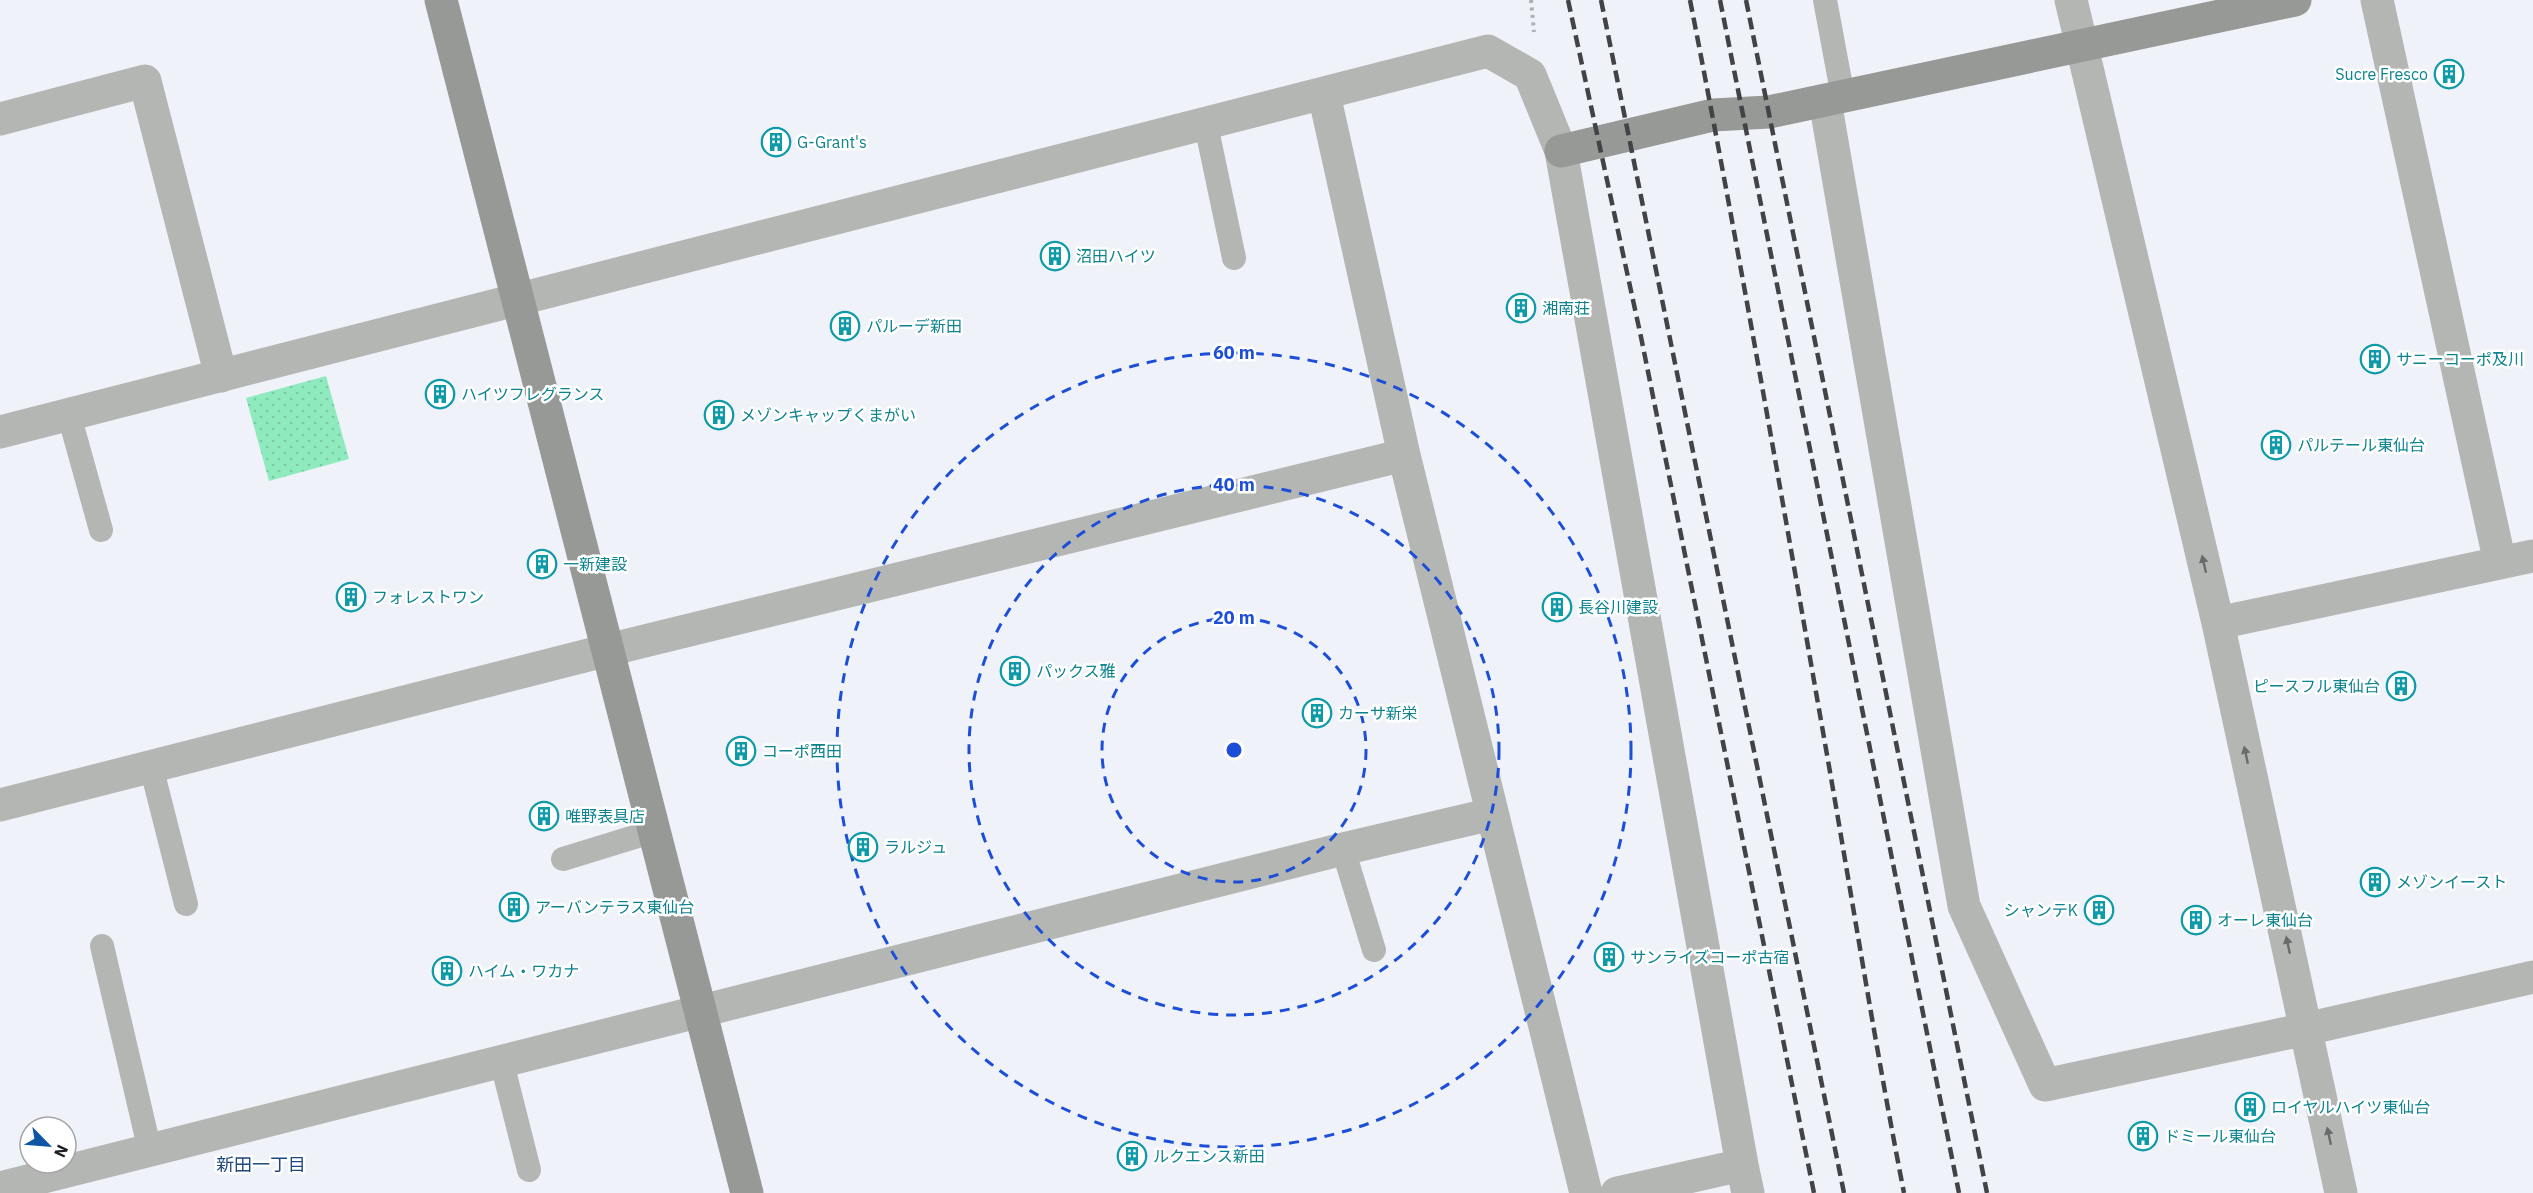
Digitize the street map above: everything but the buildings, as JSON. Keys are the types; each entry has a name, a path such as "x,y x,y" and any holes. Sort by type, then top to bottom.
{"street":[{"path":"441,0 747,1193"},
{"path":"2071,0 2218,623 2341,1193"},
{"path":"1562,151 1713,116 1769,112 1834,99 2295,0"},
{"path":"2377,0 2500,563"},
{"path":"0,432 1488,51 1530,75 1562,151 1745,1179 1617,1193"},
{"path":"0,119 145,81 221,376"},
{"path":"1324,94 1404,454 1586,1193"},
{"path":"1834,99 1964,906 2045,1084 2306,1029 2533,977"},
{"path":"0,805 608,650 1404,454"},
{"path":"2218,623 2533,556"},
{"path":"0,1188 701,1013 1343,849 1492,814"}],"lane":[{"path":"1825,0 1834,99"},
{"path":"1206,124 1234,258"},
{"path":"69,415 100,530"},
{"path":"151,766 186,904"},
{"path":"563,859 654,831"},
{"path":"1343,849 1374,951"},
{"path":"102,946 150,1151"},
{"path":"502,1063 530,1170"}],"green space":[{"path":"326,376 349,459 269,481 246,398"}],"railway":[{"path":"1568,0 1641,337 1814,1193"},
{"path":"1601,0 1844,1193"},
{"path":"1690,0 1760,374 1904,1193"},
{"path":"1720,0 1959,1193"},
{"path":"1746,0 1987,1193"}],"place":[{"name":"Sucre Fresco","path":"2449,74"},
{"name":"G-Grant's","path":"776,142"},
{"name":"沼田ハイツ","path":"1055,256"},
{"name":"湘南荘","path":"1521,308"},
{"name":"パルーデ新田","path":"845,326"},
{"name":"サニーコーポ及川","path":"2375,359"},
{"name":"ハイツフレグランス","path":"440,394"},
{"name":"メゾンキャップくまがい","path":"719,415"},
{"name":"パルテール東仙台","path":"2276,445"},
{"name":"一新建設","path":"542,564"},
{"name":"フォレストワン","path":"351,597"},
{"name":"長谷川建設","path":"1557,607"},
{"name":"パックス雅","path":"1015,671"},
{"name":"ピースフル東仙台","path":"2401,686"},
{"name":"カーサ新栄","path":"1317,713"},
{"name":"コーポ西田","path":"741,751"},
{"name":"唯野表具店","path":"544,816"},
{"name":"ラルジュ","path":"863,847"},
{"name":"メゾンイースト","path":"2375,882"},
{"name":"アーバンテラス東仙台","path":"514,907"},
{"name":"シャンテK","path":"2099,910"},
{"name":"オーレ東仙台","path":"2196,920"},
{"name":"サンライズコーポ古宿","path":"1609,957"},
{"name":"ハイム・ワカナ","path":"447,971"},
{"name":"ロイヤルハイツ東仙台","path":"2250,1107"},
{"name":"ドミール東仙台","path":"2143,1136"},
{"name":"ルクエンス新田","path":"1132,1156"}],"district":[{"name":"新田一丁目","path":"261,1165"}]}
